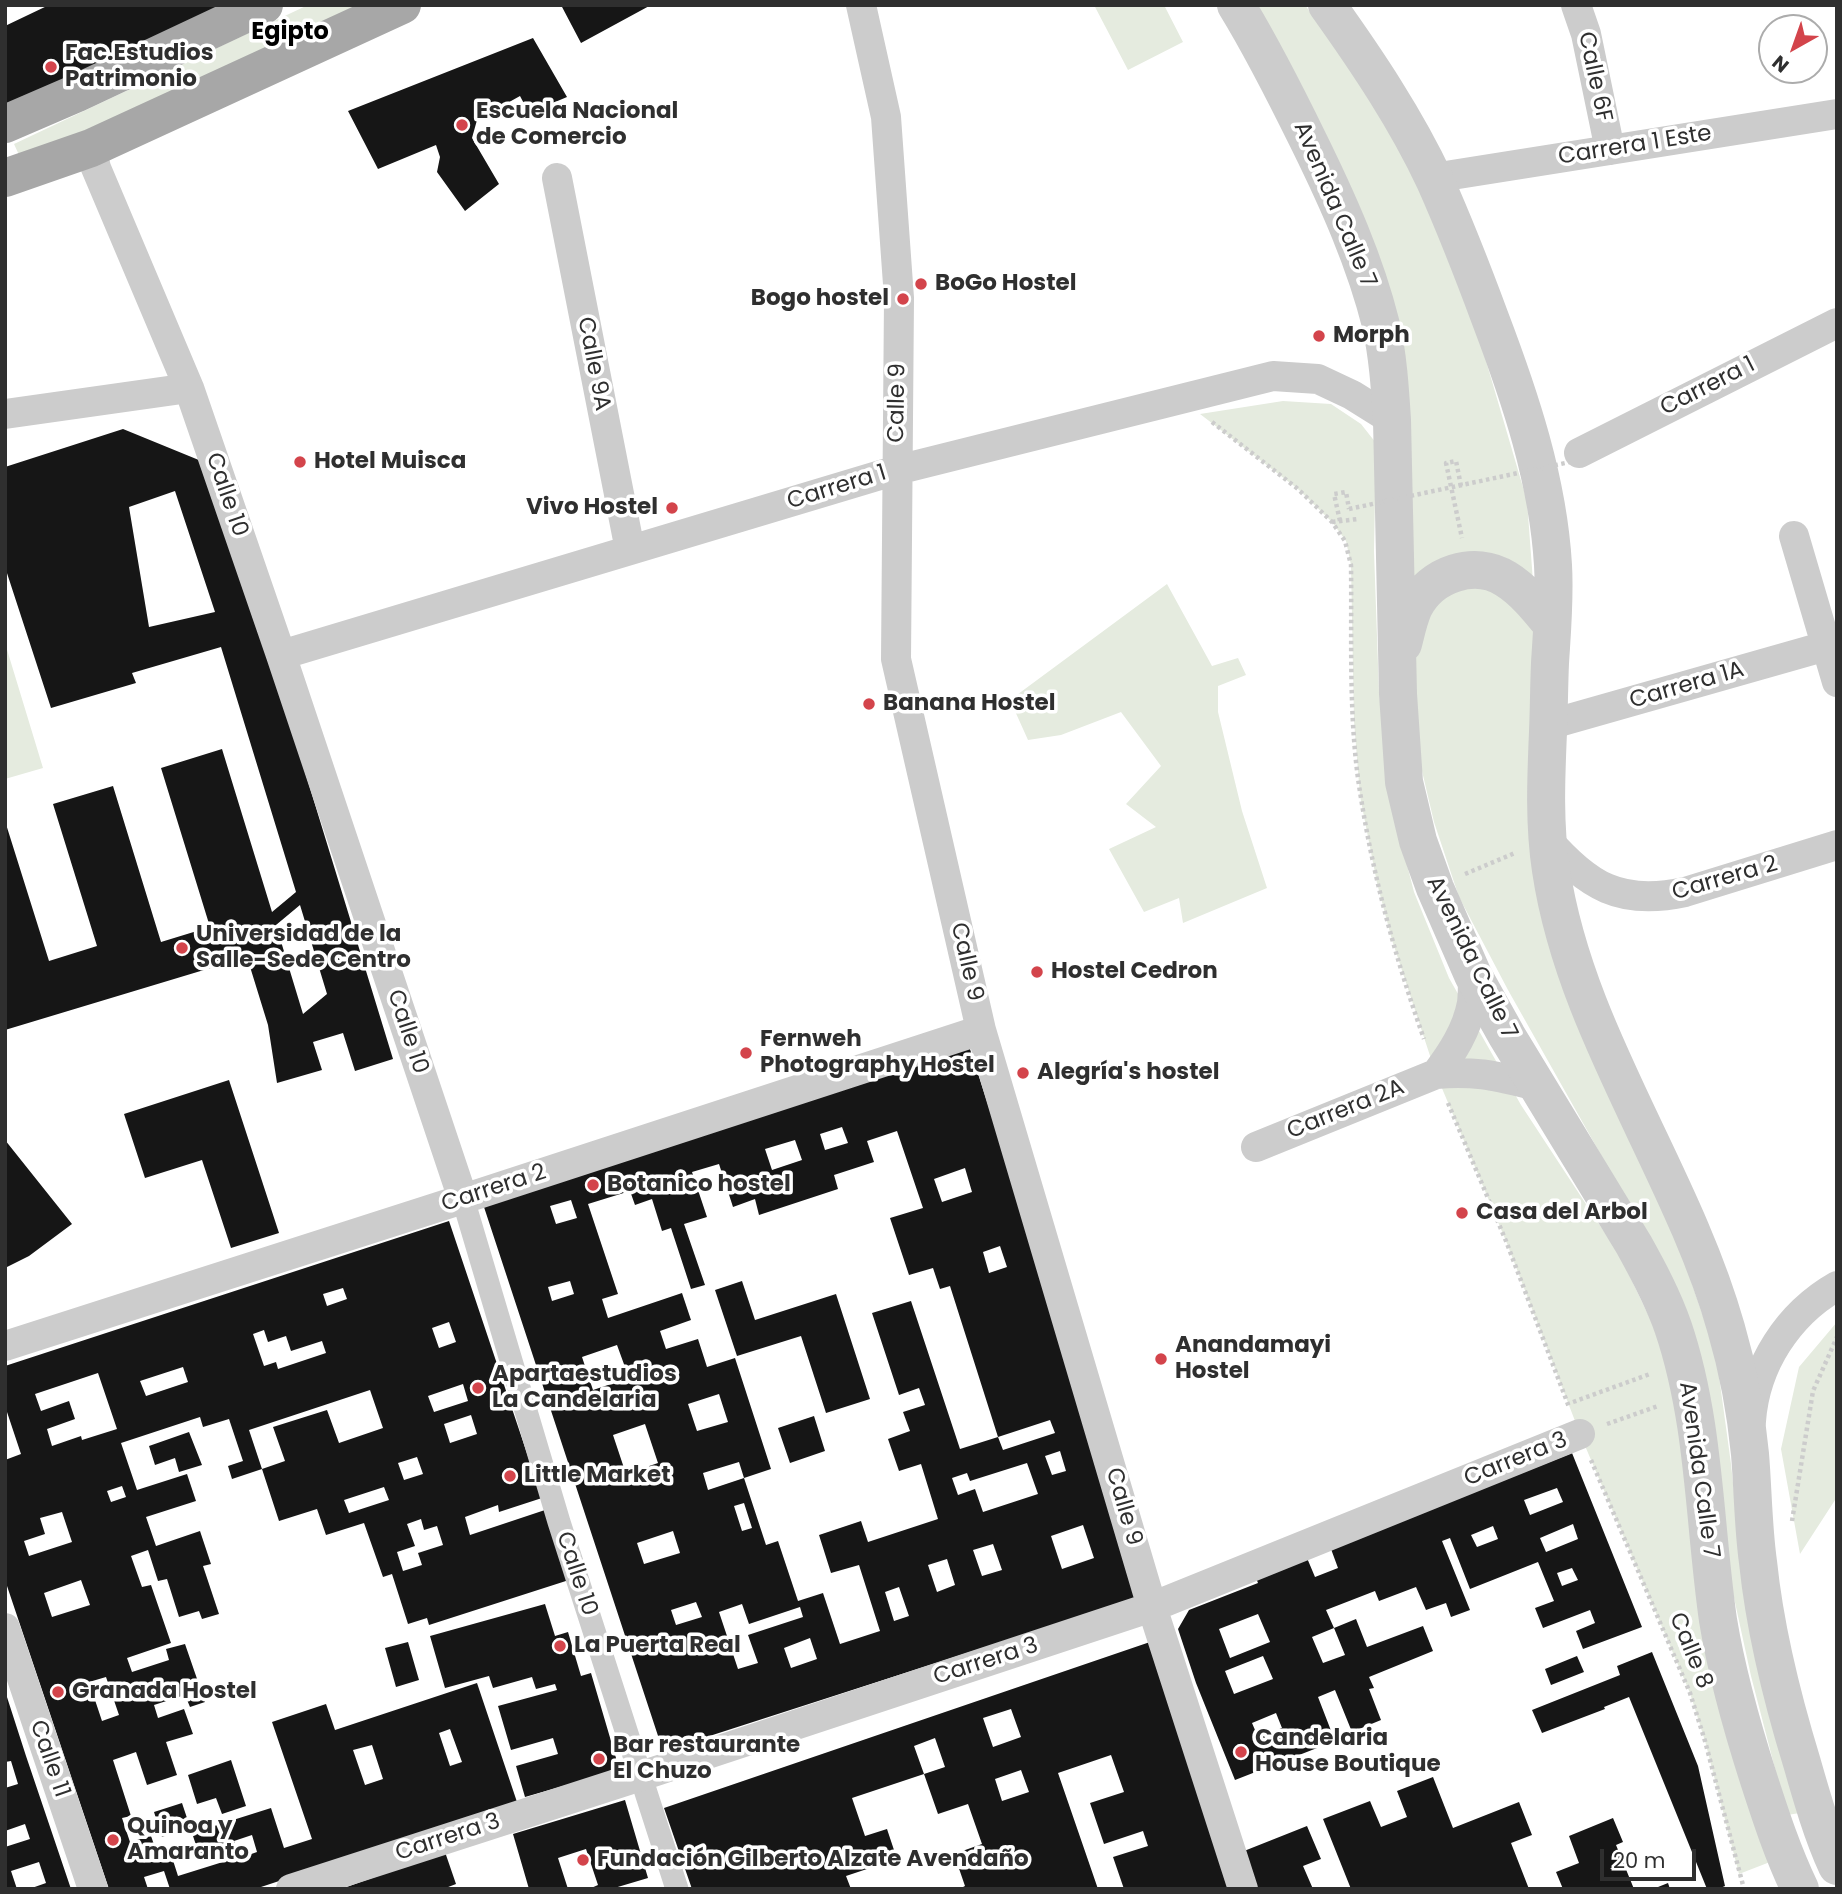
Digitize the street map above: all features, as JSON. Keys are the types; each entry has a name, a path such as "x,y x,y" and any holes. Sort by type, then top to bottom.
{"main road":[{"path":"5,124 264,5"},
{"path":"5,178 91,148 402,5"}],"street":[{"name":"Calle 9","path":"861,5 886,117 899,298 895,659 981,1030 1152,1607 1243,1889"},
{"name":"Avenida Calle 7","path":"1236,5 1282,88 1331,187 1366,272 1382,328 1392,420 1397,664 1404,782 1418,841 1434,888 1474,975 1507,1037 1634,1245 1654,1281 1673,1329 1696,1430 1718,1622 1730,1681 1776,1831 1797,1888"},
{"name":"Avenida Calle 7","path":"1327,5 1386,94 1433,178 1469,261 1506,360 1534,451 1553,560 1548,725 1533,845 1557,905 1584,992 1689,1229 1716,1297 1735,1364 1749,1450 1758,1563 1776,1661 1793,1735 1837,1868"},
{"name":"Calle 6F","path":"1576,5 1586,34 1610,150"},
{"name":"Carrera 1 Este","path":"1433,178 1837,114"},
{"name":"Calle 10","path":"91,148 96,168 189,388 281,655 463,1199 559,1522 677,1889"},
{"name":"Calle 9A","path":"557,177 630,550"},
{"name":"Carrera 1","path":"1575,458 1837,323"},
{"name":"Carrera 1","path":"281,655 897,470 1273,376 1318,379 1352,395 1392,420"},
{"path":"5,414 189,388"},
{"path":"1794,536 1837,682"},
{"path":"1397,664 1413,608 1421,596 1440,579 1461,571 1490,571 1507,580 1552,625"},
{"name":"Carrera 1A","path":"1548,725 1826,646"},
{"name":"Carrera 2","path":"1533,845 1608,889 1646,897 1685,892 1837,845"},
{"path":"1436,1074 1452,1052 1466,1023 1472,1002 1474,975"},
{"name":"Carrera 2","path":"5,1346 981,1030"},
{"name":"Carrera 2A","path":"1256,1147 1436,1074 1480,1073 1537,1086"},
{"path":"1749,1450 1755,1395 1772,1352 1799,1315 1837,1286"},
{"name":"Carrera 3","path":"291,1889 1152,1607 1580,1434"},
{"name":"Calle 11","path":"5,1628 93,1889"},
{"path":"1797,1888 1837,1868"}],"path":[{"path":"1340,521 1334,494 1346,492 1349,509 1575,458"},
{"path":"1456,508 1446,463 1456,460 1461,485"},
{"path":"1464,875 1533,845"},
{"path":"1791,1525 1813,1391 1837,1337"},
{"path":"1568,1404 1652,1373"},
{"name":"Carrera 3","path":"1580,1434 1670,1402"},
{"name":"Calle 8","path":"1580,1434 1690,1693 1744,1889"}],"shaded area":[{"path":"308,5 363,5 24,166 14,144"},
{"path":"1094,5 1164,5 1183,42 1128,70"},
{"path":"1250,5 1305,5 1376,106 1427,204 1479,337 1527,501 1534,595 1534,822 1716,1354 1741,1558 1800,1813 1787,1815 1751,1676 1726,1561 1623,1194 1459,897 1434,822 1418,754 1407,430"},
{"path":"1283,401 1331,404 1361,424 1376,443 1374,551 1379,693 1392,807 1414,892 1449,978 1521,1105 1620,1256 1668,1356 1770,1862 1739,1874 1690,1693 1580,1434 1506,1241 1436,1074 1392,940 1377,883 1360,796 1354,721 1351,565 1346,541 1332,522 1298,489 1200,414"},
{"path":"1167,584 1212,666 1238,658 1246,675 1218,686 1218,712 1242,811 1267,888 1183,923 1179,898 1144,912 1109,849 1156,827 1126,804 1161,766 1121,712 1061,735 1028,740 1010,700"},
{"path":"5,643 43,768 5,779"},
{"path":"1837,1322 1837,1497 1800,1554 1781,1449 1799,1367"}],"building":[{"name":"Fac.Estudios Patrimonio","path":"49,5 223,5 5,107 5,26"},
{"path":"561,5 651,5 581,43"},
{"path":"533,38 567,97 529,113 520,96 477,120 472,138 499,184 465,211 437,172 440,157 436,145 378,169 348,111"},
{"path":"123,429 211,465 393,1059 355,1071 343,1033 313,1042 322,1070 277,1083 268,1025 247,957 5,1030 5,821 49,961 97,946 53,804 113,786 161,942 210,927 161,768 222,749 272,912 296,892 221,647 132,673 136,683 51,708 5,567 5,467","holes":["175,491 215,612 149,627 129,507","300,905 327,994 303,1014 276,925"]},
{"path":"969,1046 1147,1595 663,1751 483,1204","holes":["842,1127 848,1143 825,1150 820,1134","897,1131 923,1208 890,1218 909,1275 933,1268 940,1289 950,1286 998,1437 960,1449 911,1301 872,1313 899,1395 919,1388 925,1405 903,1412 910,1431 888,1439 899,1471 921,1464 938,1519 868,1542 861,1521 819,1535 831,1573 859,1565 880,1631 840,1644 823,1593 798,1601 778,1541 766,1545 744,1478 771,1469 735,1358 707,1367 698,1339 666,1349 660,1331 691,1320 682,1293 608,1318 602,1299 618,1294 588,1204 630,1191 635,1205 652,1199 662,1231 671,1228 691,1289 705,1285 684,1224 707,1217 692,1172 719,1164 733,1207 755,1199 759,1215 838,1189 834,1175 874,1162 867,1141","795,1140 802,1160 772,1170 765,1149","965,1168 972,1192 942,1202 934,1179","571,1200 577,1218 556,1224 550,1206","1000,1246 1007,1267 989,1273 983,1252","570,1281 574,1294 552,1301 548,1287","617,1345 629,1378 593,1390 582,1357","719,1394 728,1422 697,1431 688,1404","1050,1420 1055,1433 1003,1450 998,1437","645,1424 658,1463 626,1474 613,1435","1060,1451 1066,1471 1052,1475 1045,1456","739,1462 744,1478 708,1490 703,1473","1027,1463 1038,1494 983,1512 975,1489 958,1495 952,1478 967,1473 970,1481","744,1503 752,1528 742,1531 734,1506","1083,1525 1094,1558 1062,1569 1051,1536","673,1531 680,1553 644,1564 637,1543","993,1544 1002,1570 982,1576 973,1550","947,1559 955,1585 937,1592 928,1565","899,1587 909,1616 894,1621 885,1592","696,1602 702,1617 676,1625 671,1610","742,1604 749,1624 800,1607 803,1617 748,1635 758,1663 738,1669 719,1612","810,1638 817,1659 791,1668 784,1648"]},
{"path":"229,1080 279,1233 231,1248 202,1160 145,1178 124,1114"},
{"path":"5,1140 72,1224 29,1256 5,1268"},
{"path":"449,1221 542,1498 499,1512 498,1505 465,1517 470,1535 545,1510 569,1580 429,1625 427,1618 408,1624 392,1574 383,1577 364,1523 326,1535 317,1509 279,1521 262,1469 232,1479 228,1466 243,1461 229,1419 203,1427 200,1417 121,1443 137,1490 187,1474 196,1501 146,1517 156,1546 200,1531 211,1564 203,1566 219,1614 202,1619 199,1611 179,1617 167,1579 158,1581 148,1550 131,1556 142,1587 151,1585 171,1643 127,1658 132,1672 169,1660 166,1649 185,1644 205,1702 190,1707 185,1695 154,1705 158,1718 184,1709 193,1734 166,1742 177,1775 147,1785 136,1752 113,1760 131,1816 122,1818 130,1842 151,1836 158,1856 170,1851 178,1876 226,1861 221,1846 199,1854 192,1833 271,1808 284,1848 312,1839 272,1722 326,1704 335,1730 477,1683 517,1802 255,1889 170,1889 164,1871 144,1877 148,1889 109,1889 5,1580 5,1460 21,1454 7,1412 5,1413 5,1366","holes":["343,1288 347,1299 327,1306 323,1294","449,1322 456,1342 439,1348 432,1328","264,1330 268,1342 286,1336 291,1351 322,1341 326,1353 278,1369 276,1362 264,1366 253,1334","183,1367 188,1382 146,1396 140,1381","98,1373 117,1429 82,1440 81,1436 52,1446 47,1429 75,1419 69,1401 41,1411 35,1394","463,1384 468,1401 434,1412 428,1396","370,1390 383,1428 339,1443 327,1410 273,1427 285,1461 262,1469 249,1430","471,1415 477,1434 450,1443 444,1424","417,1457 423,1474 404,1480 398,1463","122,1486 126,1497 111,1502 107,1491","384,1487 389,1500 349,1513 344,1500","62,1512 72,1542 29,1556 24,1541 45,1534 40,1518","421,1519 424,1530 437,1526 443,1545 418,1553 422,1565 403,1571 397,1552 415,1546 407,1524","81,1580 90,1605 52,1617 44,1593","106,1677 119,1715 102,1721 89,1682","450,1729 462,1762 450,1766 439,1733","372,1745 383,1779 365,1785 353,1750","252,1835 257,1852 240,1858 234,1841"]},
{"path":"742,1281 755,1320 836,1294 870,1399 826,1413 801,1336 737,1356 715,1290"},
{"path":"814,1416 825,1451 790,1463 778,1428"},
{"path":"189,1432 202,1465 179,1472 175,1458 155,1465 149,1446"},
{"path":"1572,1453 1642,1627 1583,1649 1576,1631 1595,1623 1590,1610 1543,1628 1535,1608 1554,1601 1538,1562 1470,1589 1450,1538 1442,1541 1470,1610 1451,1617 1446,1603 1426,1610 1416,1587 1379,1601 1375,1591 1326,1610 1334,1628 1356,1619 1367,1647 1423,1626 1433,1651 1369,1677 1374,1688 1369,1689 1381,1720 1352,1732 1335,1690 1318,1697 1335,1741 1235,1780 1196,1683 1178,1629 1189,1610 1258,1583 1256,1578 1307,1558 1315,1577 1338,1568 1331,1549","holes":["1557,1488 1563,1502 1530,1515 1524,1500","1573,1524 1578,1539 1546,1552 1540,1538","1493,1526 1498,1539 1477,1547 1471,1535","1572,1568 1578,1580 1562,1586 1557,1573","1258,1614 1270,1642 1230,1658 1219,1629","1334,1628 1345,1655 1323,1663 1312,1637","1263,1656 1273,1679 1234,1694 1225,1671","1276,1713 1282,1728 1258,1737 1252,1723"]},
{"path":"545,1604 555,1636 568,1632 581,1676 591,1673 616,1758 614,1768 605,1774 525,1797 516,1766 558,1754 553,1738 511,1750 498,1706 557,1690 555,1684 536,1689 532,1677 493,1688 489,1676 445,1688 430,1636"},
{"path":"408,1642 419,1680 396,1687 385,1648"},
{"path":"1150,1642 1235,1889 1124,1889 1113,1857 1148,1846 1143,1831 1104,1844 1090,1803 1124,1792 1111,1755 1058,1773 1098,1889 959,1889 965,1886 954,1854 982,1844 968,1804 938,1814 924,1774 852,1798 865,1836 887,1829 897,1859 846,1876 851,1889 692,1889 664,1808","holes":["1011,1709 1021,1737 993,1747 983,1718","935,1738 945,1767 924,1774 914,1746","1021,1770 1029,1792 1002,1801 995,1779"]},
{"path":"1652,1652 1698,1766 1725,1886 1718,1889 1707,1889 1629,1697 1542,1733 1532,1710 1620,1675 1617,1666"},
{"path":"1577,1656 1584,1672 1551,1685 1545,1669"},
{"path":"6,1694 71,1889 29,1889 46,1883 39,1862 11,1871 17,1889 5,1889 5,1847 30,1839 25,1824 5,1831 5,1788 18,1784 11,1761 5,1762"},
{"path":"231,1760 246,1806 222,1814 216,1798 197,1804 188,1775"},
{"path":"1433,1777 1453,1828 1519,1802 1532,1835 1511,1843 1529,1889 1351,1889 1323,1819 1370,1801 1381,1827 1407,1817 1397,1791"},
{"path":"625,1800 648,1878 611,1889 589,1889 598,1885 586,1849 558,1858 568,1889 529,1889 513,1834"},
{"path":"182,1803 190,1827 162,1837 154,1812"},
{"path":"1613,1818 1623,1842 1616,1845 1634,1889 1563,1889 1556,1872 1579,1863 1569,1836"},
{"path":"1307,1826 1321,1859 1303,1866 1313,1889 1253,1889 1239,1853"},
{"path":"445,1852 456,1884 443,1889 341,1889"},
{"path":"1668,1883 1670,1889 1653,1889"}],"place":[{"name":"Fac.Estudios Patrimonio","path":"51,67"},
{"name":"Escuela Nacional de Comercio","path":"462,125"},
{"name":"BoGo Hostel","path":"921,284"},
{"name":"Bogo hostel","path":"903,299"},
{"name":"Morph","path":"1319,336"},
{"name":"Hotel Muisca","path":"300,462"},
{"name":"Vivo Hostel","path":"672,508"},
{"name":"Banana Hostel","path":"869,704"},
{"name":"Universidad de la Salle-Sede Centro","path":"182,948"},
{"name":"Hostel Cedron","path":"1037,972"},
{"name":"Fernweh Photography Hostel","path":"746,1053"},
{"name":"Alegría's hostel","path":"1023,1073"},
{"name":"Botanico hostel","path":"593,1185"},
{"name":"Casa del Arbol","path":"1462,1213"},
{"name":"Anandamayi Hostel","path":"1161,1359"},
{"name":"Apartaestudios La Candelaria","path":"478,1388"},
{"name":"Little Market","path":"510,1476"},
{"name":"La Puerta Real","path":"560,1646"},
{"name":"Granada Hostel","path":"58,1692"},
{"name":"Candelaria House Boutique","path":"1241,1752"},
{"name":"Bar restaurante El Chuzo","path":"599,1759"},
{"name":"Quinoa y Amaranto","path":"113,1840"},
{"name":"Fundación Gilberto Alzate Avendaño","path":"583,1860"}],"district":[{"name":"Egipto","path":"290,33"}]}
